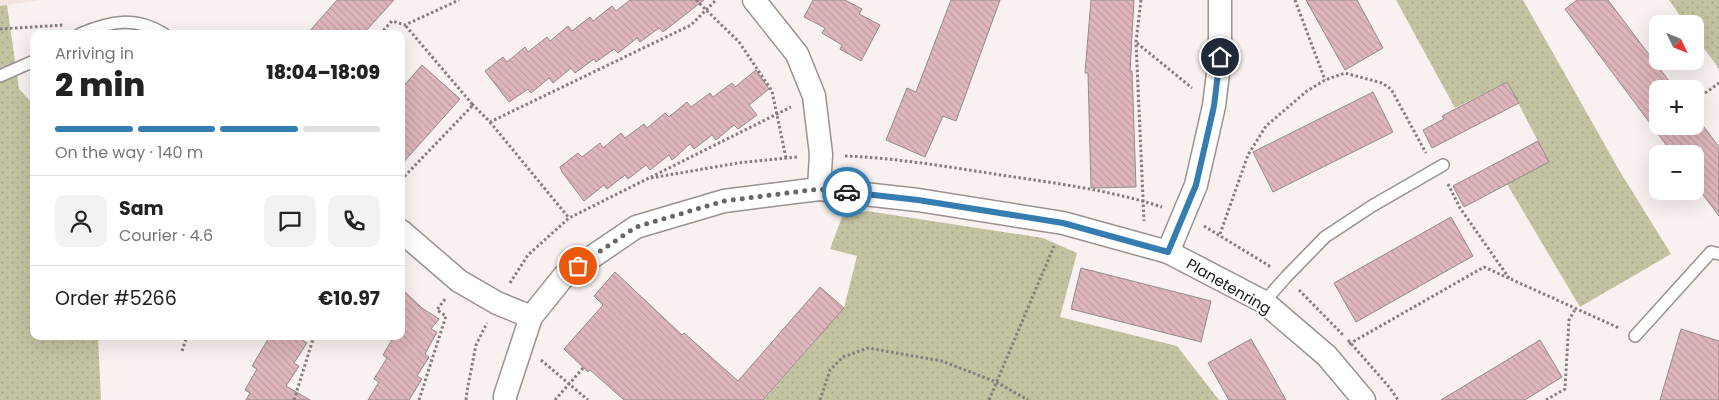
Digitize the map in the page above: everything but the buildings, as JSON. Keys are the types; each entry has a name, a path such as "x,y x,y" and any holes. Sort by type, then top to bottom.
{"street":[{"path":"754,0 797,54 814,96 821,154 819,189"},
{"path":"1168,252 1196,185 1214,106 1220,57 1220,0"},
{"name":"Planetenring","path":"505,400 530,317 564,276 636,227 724,201 819,189 918,200 1063,223 1168,252 1264,302 1326,356 1364,400"},
{"path":"405,234 459,281 497,303 530,317"}],"lane":[{"path":"90,30 100,26 124,22 152,26 158,30"},
{"path":"0,76 30,63"},
{"path":"1264,302 1325,237 1372,206 1439,168"},
{"path":"1635,336 1710,252 1719,254"}],"path":[{"path":"404,25 459,0"},
{"path":"696,0 739,42 772,91 786,158"},
{"path":"490,122 691,25 716,0"},
{"path":"1141,0 1136,42 1145,246"},
{"path":"1295,0 1325,80"},
{"path":"384,30 392,21 404,25 472,104 490,122 570,218"},
{"path":"0,29 66,25"},
{"path":"1136,42 1214,106"},
{"path":"1220,234 1248,155 1266,126 1307,91 1325,80 1344,73 1382,83 1391,89 1444,176 1460,208 1509,278"},
{"path":"1704,94 1719,83"},
{"path":"405,176 472,104"},
{"path":"989,400 1063,223"},
{"path":"1326,356 1484,267 1635,336"},
{"path":"419,400 446,316 437,310 459,281"},
{"path":"1546,400 1565,389 1569,320 1576,308"},
{"path":"182,351 186,340"},
{"path":"294,400 313,340"},
{"path":"820,400 830,370 843,357 868,348 942,361 996,382 1028,400"},
{"path":"520,352 541,360 588,400"},
{"path":"555,400 584,368"}],"shaded area":[{"path":"0,0 41,0 0,6"}],"green space":[{"path":"1396,0 1523,0 1619,170 1671,254 1580,307 1507,184 1549,162 1507,82 1455,108"},
{"path":"1669,0 1719,0 1719,69 1704,48 1704,15 1680,15"},
{"path":"7,5 19,89 30,101 30,340 98,340 101,400 0,400 0,6"},
{"path":"867,211 1043,238 1077,253 1060,317 1177,346 1219,400 764,400 844,308 857,256 830,249 842,217"}],"way so far":[{"path":"578,266 636,227 724,201 819,189 847,192"}],"route":[{"path":"847,192 918,200 1063,223 1168,252 1196,185 1214,106 1220,57"}]}
